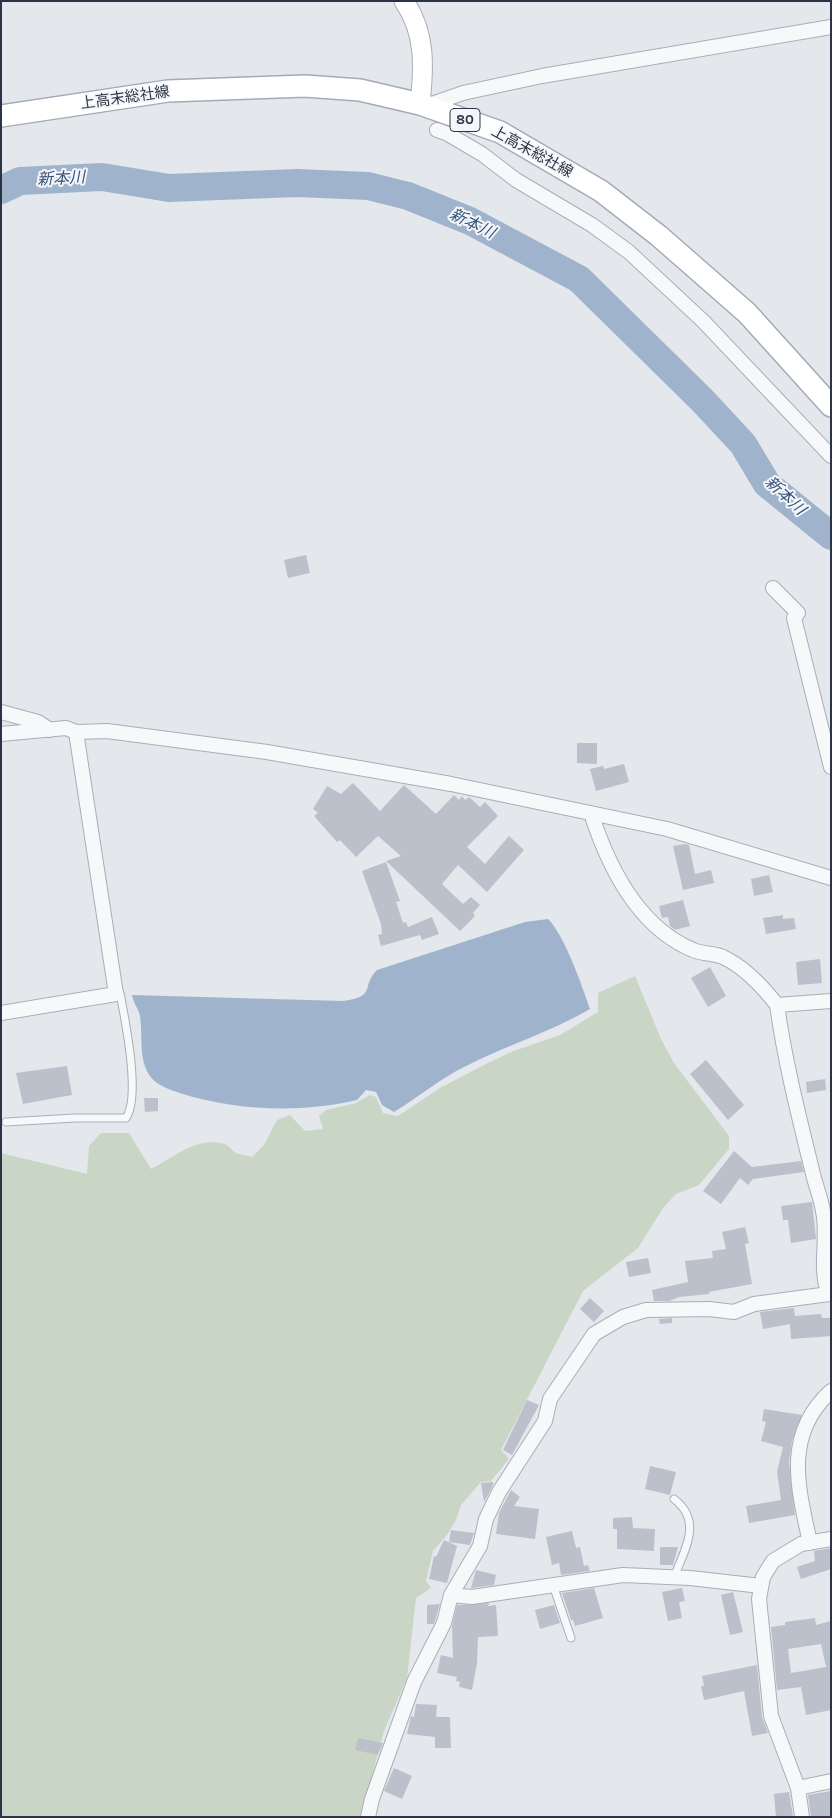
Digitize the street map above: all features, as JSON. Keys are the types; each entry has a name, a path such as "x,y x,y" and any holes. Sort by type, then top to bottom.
{"main road":[{"name":"上高末総社線","path":"1,116 168,91 295,86 360,90 423,105 500,132 601,191 659,236 747,313 831,406"}],"street":[{"path":"404,1 418,29 423,49 423,105 463,93 542,76 831,28"},
{"path":"437,130 448,134 482,154 516,180 592,225 628,252 703,321 831,456"},
{"path":"773,588 798,613 794,618 831,767"},
{"path":"1,712 38,722 50,730"},
{"path":"1,734 66,728 76,732 106,731 267,752 451,784 667,829 831,878"},
{"path":"1,1013 116,994 76,732"},
{"path":"368,1817 372,1799 414,1682 444,1623 451,1595 480,1546 486,1519 499,1492 545,1421 550,1400 594,1334 623,1317 646,1310 709,1309 734,1312 754,1304 830,1297 824,1281 823,1260 826,1238 824,1214 797,1103 777,1005 768,993 744,971 722,956 693,950 667,934 643,911 611,867 591,813"},
{"path":"777,1005 831,1001"},
{"path":"810,1543 799,1495 796,1461 799,1444 813,1409 831,1391"},
{"path":"802,1817 798,1788 771,1716 759,1598 763,1577 773,1561 801,1544 831,1539"},
{"path":"451,1595 472,1597 623,1575 674,1577 761,1586"},
{"path":"798,1788 831,1781"}],"lane":[{"path":"6,1122 75,1118 126,1118 131,1098 132,1063 120,993"},
{"path":"674,1499 686,1508 690,1526 690,1535 674,1577"},
{"path":"553,1585 572,1638"}],"green space":[{"path":"635,976 661,1039 674,1063 729,1136 729,1149 699,1185 676,1194 663,1208 638,1248 583,1291 501,1450 509,1459 491,1481 481,1482 461,1505 456,1520 447,1535 433,1551 426,1581 431,1588 416,1598 407,1678 384,1731 361,1817 1,1817 1,1153 87,1174 89,1146 101,1133 129,1133 151,1169 186,1149 204,1143 224,1144 236,1153 252,1157 264,1145 277,1120 290,1115 305,1131 323,1129 319,1116 326,1110 356,1103 370,1095 376,1097 383,1113 398,1116 440,1088 480,1067 511,1052 560,1035 598,1012 598,993"}],"water":[{"path":"548,919 567,949 590,1009 560,1025 458,1070 394,1112 382,1105 376,1092 366,1090 357,1100 314,1107 270,1108 226,1104 204,1100 165,1087 156,1082 146,1069 142,1055 140,1016 132,995 343,1001 354,999 365,993 369,981 377,970 525,922"}],"building":[{"path":"306,555 310,573 288,578 284,560"},
{"path":"577,743 597,743 597,764 577,763"},
{"path":"624,764 629,782 596,791 590,769 603,766 604,769"},
{"path":"353,783 380,811 404,785 436,814 454,795 459,800 462,796 465,800 469,797 480,807 485,802 498,816 467,847 485,864 509,836 524,850 487,892 458,865 442,884 463,904 471,897 480,905 473,913 475,916 460,931 386,861 401,856 378,836 356,857 340,840 337,842 314,816 318,813 313,809 327,786 341,794"},
{"path":"689,845 695,874 711,870 714,883 683,890 673,846"},
{"path":"386,862 400,901 396,902 403,923 406,922 408,927 432,917 439,934 422,940 420,935 381,946 378,935 382,934 381,924 362,871"},
{"path":"769,875 773,892 754,896 751,879"},
{"path":"683,900 690,926 675,930 670,926 668,917 662,918 659,906"},
{"path":"783,915 783,919 794,918 796,929 766,934 763,918"},
{"path":"820,959 822,983 798,985 796,962"},
{"path":"710,967 726,996 708,1007 691,978"},
{"path":"706,1060 744,1105 728,1120 690,1074"},
{"path":"67,1066 72,1095 23,1104 16,1073"},
{"path":"825,1079 826,1090 807,1093 806,1082"},
{"path":"144,1098 158,1098 158,1111 145,1112"},
{"path":"734,1151 752,1167 801,1161 804,1172 753,1179 748,1185 740,1178 721,1204 703,1191"},
{"path":"812,1202 816,1239 791,1243 788,1220 783,1220 781,1206"},
{"path":"745,1227 749,1243 745,1244 752,1284 709,1292 709,1294 679,1297 669,1301 654,1301 652,1290 688,1282 685,1261 713,1258 712,1251 726,1249 722,1232"},
{"path":"648,1258 651,1273 629,1277 626,1262"},
{"path":"590,1298 604,1311 594,1322 580,1309"},
{"path":"794,1308 795,1316 821,1314 822,1318 831,1318 831,1336 791,1339 790,1324 763,1329 760,1312"},
{"path":"672,1318 672,1323 660,1324 659,1319"},
{"path":"527,1400 539,1405 512,1455 503,1450"},
{"path":"764,1409 802,1415 792,1441 789,1462 795,1515 749,1523 746,1506 781,1500 777,1471 783,1447 761,1441 766,1422 762,1421"},
{"path":"650,1466 676,1472 670,1495 645,1489"},
{"path":"493,1482 493,1485 484,1502 481,1483"},
{"path":"511,1490 520,1497 514,1506 539,1509 535,1539 496,1534 499,1513"},
{"path":"632,1517 633,1528 655,1529 654,1551 617,1549 617,1529 613,1529 613,1518"},
{"path":"451,1530 474,1533 470,1545 449,1542"},
{"path":"572,1531 576,1548 580,1547 584,1566 588,1565 590,1571 561,1575 559,1563 552,1565 546,1537"},
{"path":"444,1540 457,1546 447,1583 429,1579 434,1556 436,1557"},
{"path":"660,1547 678,1547 673,1565 660,1565"},
{"path":"831,1548 831,1569 801,1579 797,1567 815,1561 814,1551"},
{"path":"476,1570 496,1575 494,1585 471,1588"},
{"path":"594,1588 603,1618 575,1626 573,1620 571,1620 562,1593"},
{"path":"682,1588 685,1601 679,1602 682,1618 668,1621 662,1592"},
{"path":"733,1592 743,1632 730,1635 721,1595"},
{"path":"489,1603 488,1606 496,1605 498,1636 478,1637 477,1663 472,1690 459,1687 460,1682 456,1681 457,1677 437,1673 441,1655 453,1658 452,1626 457,1605"},
{"path":"440,1604 434,1624 427,1624 427,1605"},
{"path":"554,1605 560,1623 540,1629 535,1610"},
{"path":"815,1618 816,1625 831,1621 831,1710 806,1715 801,1687 777,1690 771,1627 785,1625 785,1622","holes":["821,1644 826,1667 791,1673 788,1649"]},
{"path":"757,1665 762,1717 768,1733 752,1736 744,1691 704,1700 701,1686 704,1686 702,1676"},
{"path":"416,1704 437,1705 436,1717 450,1717 451,1748 435,1748 435,1737 407,1734 411,1716 414,1717"},
{"path":"358,1738 383,1743 378,1755 355,1750"},
{"path":"394,1768 412,1776 402,1799 384,1791"},
{"path":"831,1791 831,1817 811,1817 808,1795"},
{"path":"789,1792 793,1817 776,1817 774,1794"}],"waterway":[{"name":"新本川","path":"1,190 20,181 102,177 169,188 297,183 368,186 408,196 470,221 579,279 702,400 743,444 767,484 831,536"}]}
